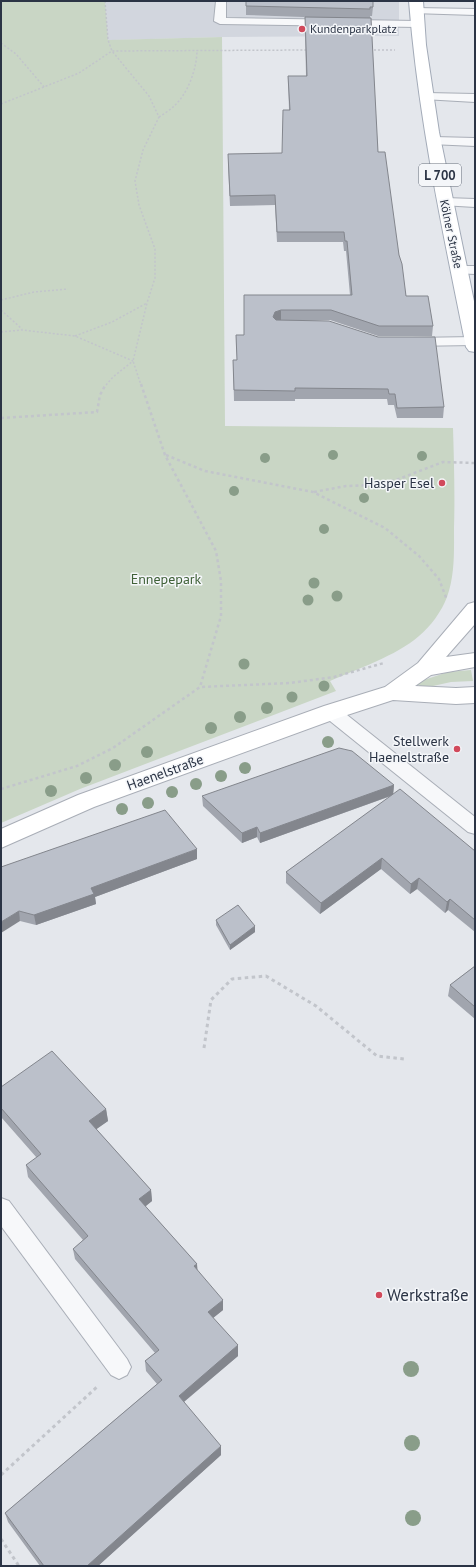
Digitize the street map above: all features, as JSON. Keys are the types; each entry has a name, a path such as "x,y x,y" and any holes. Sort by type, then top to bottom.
{"main road":[{"name":"Kölner Straße","path":"417,12 420,50 434,141 474,344"},
{"path":"425,668 448,643 475,609"},
{"name":"Haenelstraße","path":"1,839 86,801 331,712 392,692 425,668 475,660"},
{"name":"Haenelstraße","path":"392,692 456,696 475,695"}],"lane":[{"path":"221,1 220,21 417,12 475,12"},
{"path":"427,97 475,98"},
{"path":"434,141 475,142"},
{"path":"445,202 475,203"},
{"path":"459,270 475,270"},
{"path":"399,342 474,344"},
{"path":"331,712 475,827"},
{"path":"1,1208 119,1367"}],"path":[{"path":"106,1 108,40 112,50 149,96 159,117"},
{"path":"1,43 16,54 45,88"},
{"path":"1,104 45,88 78,73 112,50 309,50"},
{"path":"197,50 197,63 190,83 175,106 159,117 143,150 135,181 139,205 155,249 155,278 147,303 133,361 165,455 216,551 221,581 221,616 200,687"},
{"path":"364,50 420,50"},
{"path":"1,300 20,294 47,289 68,290"},
{"path":"75,336 111,325 147,303"},
{"path":"1,310 22,330"},
{"path":"1,332 22,330 75,336 133,361"},
{"path":"1,418 97,412 97,399 104,386 115,374 133,361"},
{"path":"165,455 205,471 313,492 385,528 419,556 439,580 448,604"},
{"path":"313,492 346,486 375,485 396,480 443,462 475,463"},
{"path":"1,789 77,766 113,748 200,687 290,683 334,677 385,663"},
{"path":"204,1048 211,1000 232,979 266,976 316,1006 377,1056 404,1059"},
{"path":"1,1475 119,1367"},
{"path":"1,1540 19,1566"}],"shaded area":[{"path":"79,1 399,1 399,36 222,37 80,41"}],"green space":[{"name":"Ennepepark","path":"1,1 105,1 108,40 222,37 225,426 453,428 454,563 450,589 447,597 439,613 423,632 410,643 388,656 330,681 336,691 80,789 1,823"},
{"path":"471,670 473,681 451,682 424,688 418,685 418,682 448,672"}],"building":[{"path":"246,1 373,1 373,7 370,7 370,9 246,6"},
{"path":"305,17 371,18 378,152 385,152 406,296 428,296 433,326 379,326 331,310 281,310 275,312 273,317 276,320 329,321 378,337 435,337 444,407 397,408 395,394 389,394 388,389 295,388 295,391 234,390 233,360 237,360 236,335 244,335 244,295 352,295 347,241 345,241 344,232 277,232 275,195 230,196 228,154 282,153 283,110 290,110 288,76 307,76"},
{"path":"339,748 352,751 394,785 260,833 257,827 242,833 202,796"},
{"path":"400,789 475,851 475,920 450,899 447,902 419,878 411,884 382,858 321,903 286,872"},
{"path":"165,810 197,849 91,888 94,894 34,915 19,911 1,922 1,867"},
{"path":"238,905 255,926 230,945 216,920"},
{"path":"475,966 475,1007 450,985"},
{"path":"52,1051 106,1109 89,1121 151,1190 139,1199 197,1264 194,1266 223,1300 208,1312 238,1345 179,1396 221,1446 87,1566 44,1566 5,1513 162,1380 145,1361 159,1350 73,1249 88,1236 26,1165 41,1154 1,1108 1,1087"}],"place":[{"name":"Kundenparkplatz","path":"302,29"},
{"name":"Hasper Esel","path":"442,483"},
{"name":"Stellwerk Haenelstraße","path":"457,749"},
{"name":"Werkstraße","path":"379,1295"}]}
